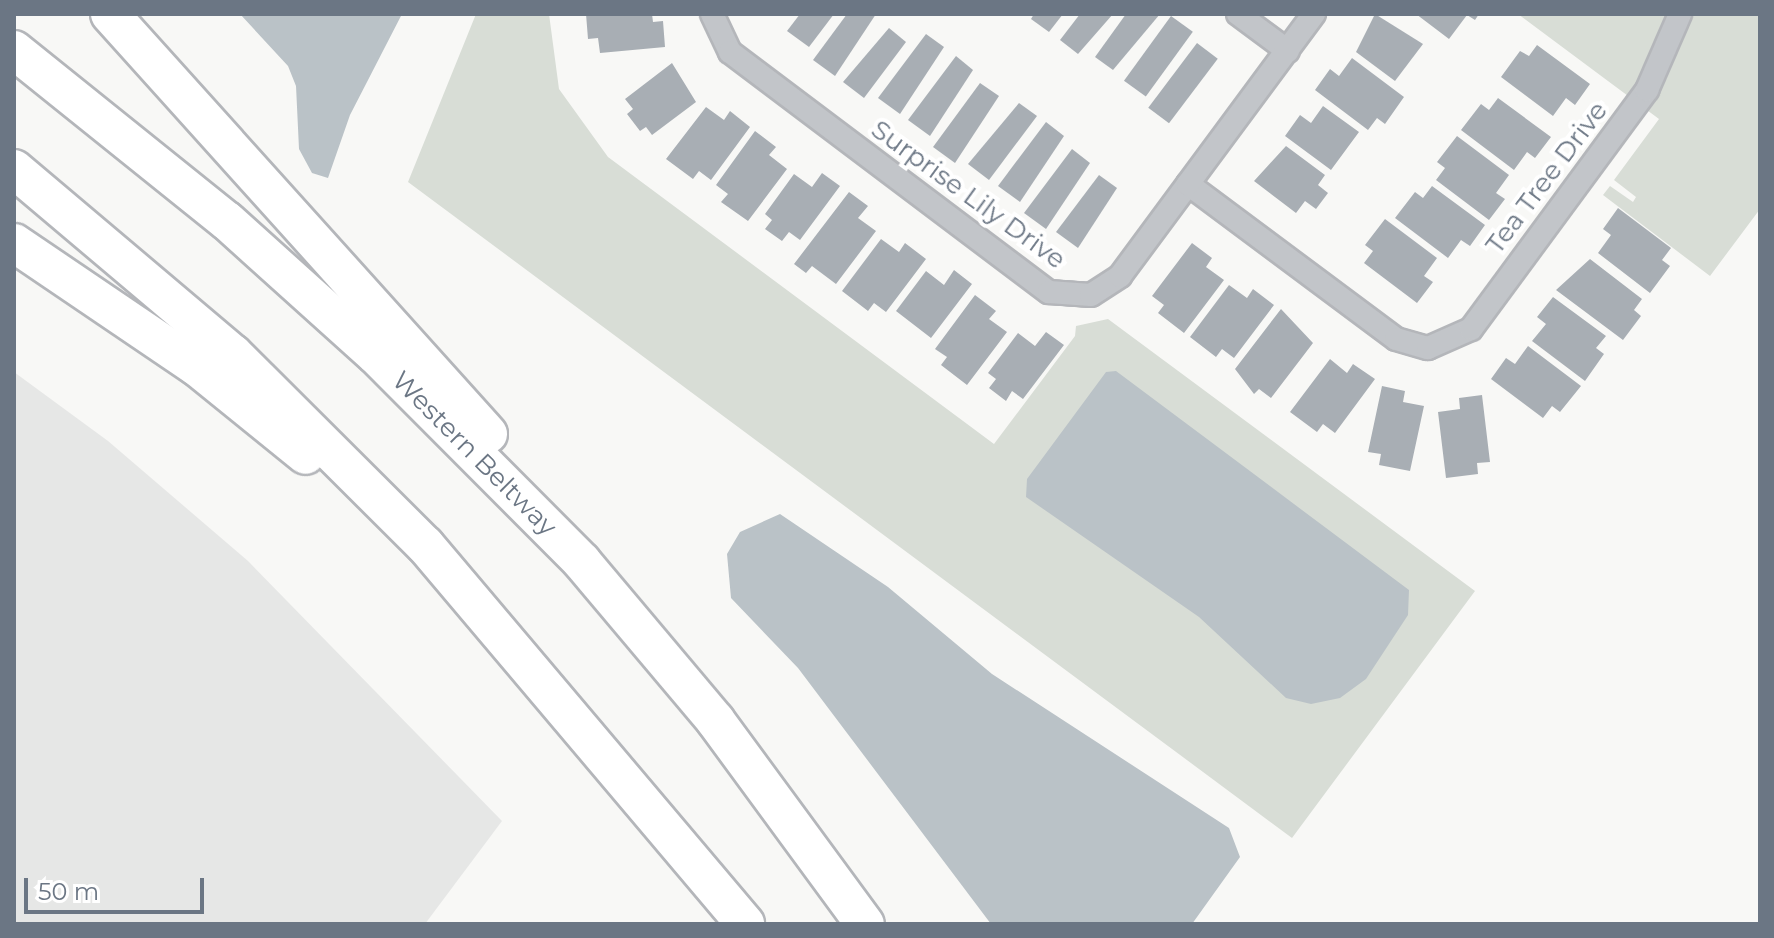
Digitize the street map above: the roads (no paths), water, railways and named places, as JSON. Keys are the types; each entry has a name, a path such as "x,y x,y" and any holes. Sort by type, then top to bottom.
{"highway":[{"path":"110,14 488,433 582,562"},
{"name":"Western Beltway","path":"14,50 227,221 376,355 582,562 715,720 865,924"},
{"path":"14,169 233,354 425,545 745,924"},
{"path":"14,243 196,366 425,545"}],"street":[{"name":"Surprise Lily Drive","path":"712,14 730,52 1049,292 1091,295 1120,276 1314,14"},
{"path":"1238,14 1288,51"},
{"name":"Tea Tree Drive","path":"1188,184 1396,339 1428,348 1471,329 1647,90 1680,14"}]}
